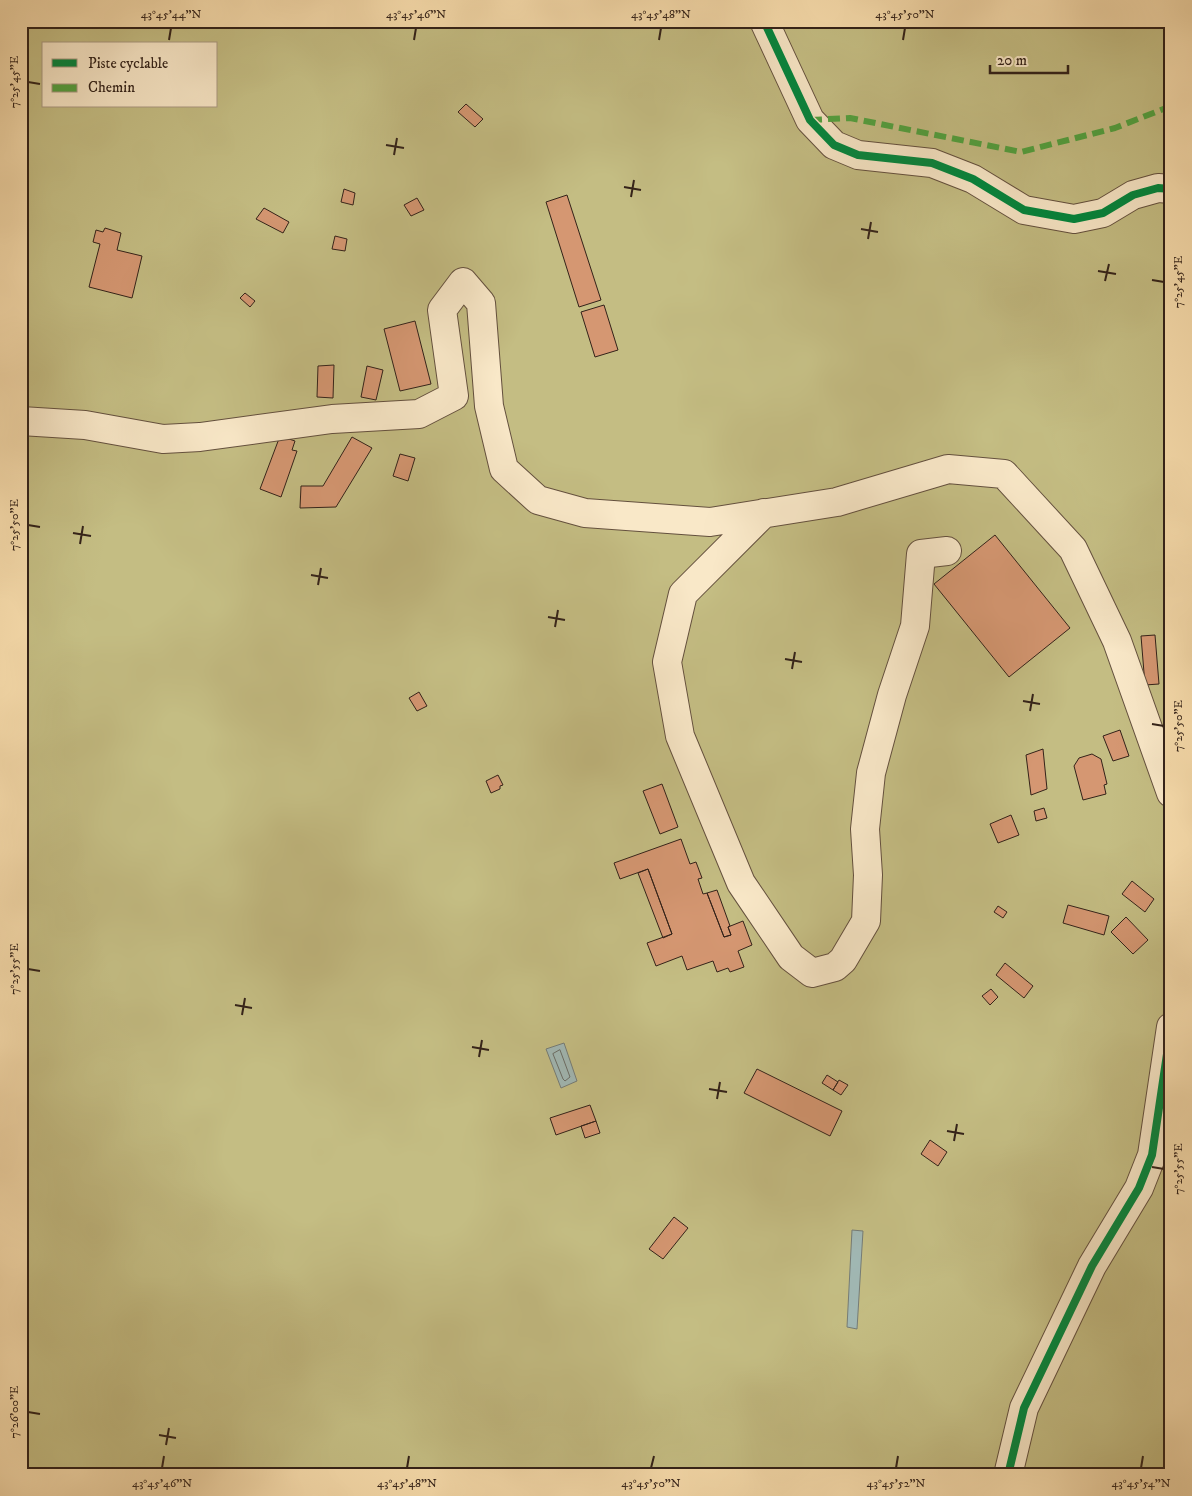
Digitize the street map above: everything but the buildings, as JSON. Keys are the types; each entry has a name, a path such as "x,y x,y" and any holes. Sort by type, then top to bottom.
{"street":[{"path":"764,21 810,120 834,145 858,155 932,163 974,179 1024,210 1074,219 1103,213 1133,195 1158,188 1171,189"},
{"path":"21,420 84,425 162,440 332,420 419,414 454,396 442,310 463,282 481,303 489,406 504,469 538,500 585,513 710,522 837,502 948,469 1004,474 1073,549 1117,641 1171,793"},
{"path":"764,513 683,594 667,662 680,736 741,883 791,956 812,973 835,967 843,960 866,921 868,875 865,829 872,773 892,695 915,626 921,554 947,551"},
{"path":"1008,1475 1024,1408 1092,1266 1139,1188 1152,1155 1171,1027"}],"shaded area":[{"path":"21,21 1171,21 1171,1475 21,1475"}],"water":[{"path":"564,1043 577,1081 561,1088 546,1049"},
{"path":"852,1230 863,1231 857,1329 847,1327"}],"marked path":[{"path":"810,120 850,118 1021,152 1115,128 1171,106"}],"cycle path":[{"path":"764,21 810,120 834,145 858,155 932,163 973,179 1024,210 1074,219 1103,213 1133,195 1158,188 1171,189"},
{"path":"1008,1475 1024,1408 1092,1266 1139,1188 1152,1155 1171,1027"}]}
